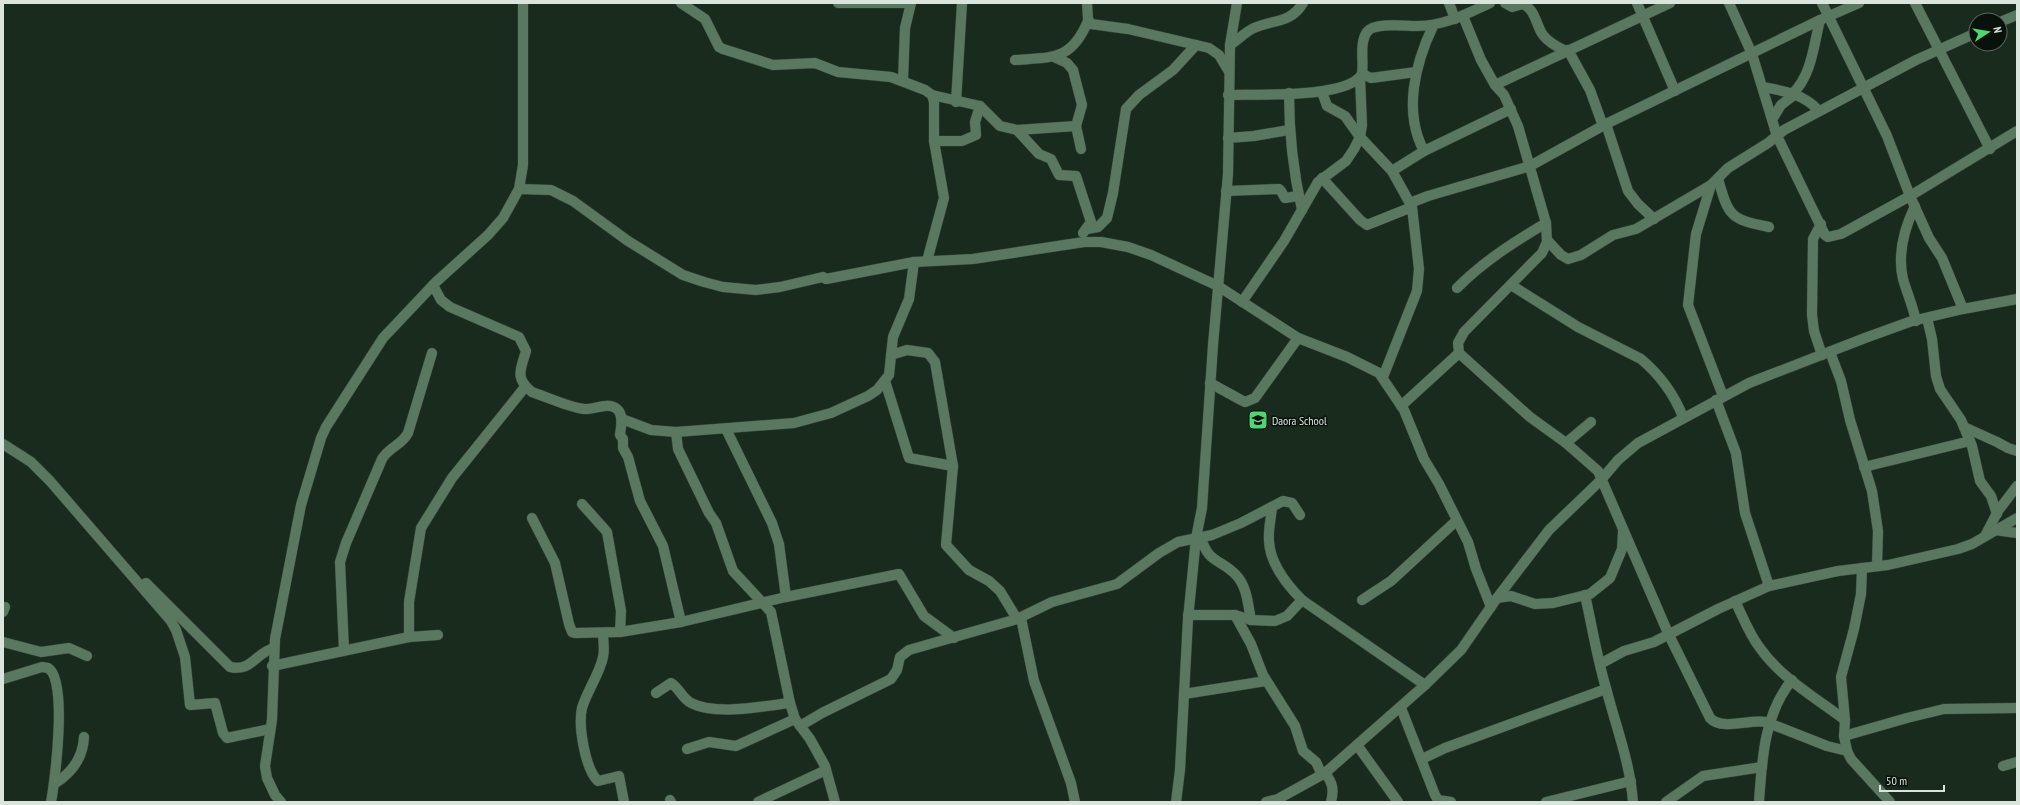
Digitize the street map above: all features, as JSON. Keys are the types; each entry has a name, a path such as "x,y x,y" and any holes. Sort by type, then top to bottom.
{"street":[{"path":"281,802 275,795 267,778 265,766 272,720 272,666 274,648 301,505 321,438 326,427 383,338 433,285 488,236 503,218 519,189 524,142 523,3"},
{"path":"680,3 705,19 720,46 773,65 814,63 838,72 903,80 925,90 932,95 956,102 980,106 1000,126 1017,130 1076,126"},
{"path":"838,3 910,3 905,28 903,80"},
{"path":"956,102 962,3"},
{"path":"1015,60 1054,57 1067,53 1081,36 1088,22 1087,3"},
{"path":"1176,802 1180,770 1188,615 1202,508 1210,383 1226,191 1228,70 1230,45 1237,3"},
{"path":"1230,45 1253,29 1288,18 1297,13 1303,3"},
{"path":"1449,3 1459,17 1495,85 1504,95 1511,109 1530,166 1546,223 1547,240 1542,253 1464,332 1458,344 1459,353 1530,417 1566,443 1598,471 1668,633 1710,718 1715,723 1722,724 1756,720 1795,732 1827,746 1847,751"},
{"path":"1242,302 1284,241 1318,182 1346,161 1360,137 1362,117 1361,76 1363,42 1367,32 1372,28 1384,26 1433,26 1459,17 1490,3"},
{"path":"1505,3 1512,6 1523,4 1529,8 1542,34 1550,43 1567,51 1590,90 1605,125 1628,191 1638,204 1654,219"},
{"path":"1637,3 1675,91"},
{"path":"1495,85 1670,3"},
{"path":"1729,3 1752,54 1777,136 1825,235 1832,237 1841,234 1910,196 1990,149 2017,131"},
{"path":"1822,3 1824,18 1864,87 1887,136 1910,196 1929,238 1942,258 1963,308"},
{"path":"1322,178 1360,220 1367,225 1411,205 1530,166 1605,125 1824,18 1859,3"},
{"path":"1915,3 1940,49 1990,149"},
{"path":"1772,118 1781,105 1793,94 1801,83 1809,65 1824,18"},
{"path":"1088,22 1094,25 1128,30 1196,45 1216,52 1228,70"},
{"path":"1424,151 1417,137 1413,121 1416,72 1419,58 1433,26"},
{"path":"1547,240 1561,255 1572,258 1581,255 1613,235 1636,229 1714,182 1728,168 1819,111 1940,49 1968,37"},
{"path":"1087,229 1098,227 1107,218 1113,193 1126,109 1139,95 1172,70 1196,45"},
{"path":"1054,57 1067,63 1074,70 1082,105 1076,126 1081,149"},
{"path":"1361,76 1371,78 1416,72"},
{"path":"1228,95 1322,92 1352,84 1361,76"},
{"path":"1763,87 1807,99 1819,111"},
{"path":"1322,92 1327,106 1343,114 1360,137 1392,171 1411,205 1419,269 1418,291 1383,377"},
{"path":"1289,93 1289,130 1293,172 1302,210"},
{"path":"927,261 944,198 934,141 934,102 932,95"},
{"path":"934,141 962,141 976,135 975,122 980,106"},
{"path":"1392,171 1424,151 1511,109"},
{"path":"1017,130 1039,154 1051,159 1059,175 1076,176 1091,222 1087,229 1071,243"},
{"path":"1228,138 1254,136 1289,130"},
{"path":"1714,182 1725,206 1735,218 1743,222 1769,227"},
{"path":"1714,182 1696,234 1688,305 1720,398 1736,452 1745,513 1769,586"},
{"path":"519,189 551,190 573,201 628,241 683,275 723,287 764,290 823,277 826,279 914,262 973,259 1071,243 1101,242 1128,247 1218,286 1298,338 1347,357 1383,377 1401,406 1424,459 1468,542 1476,569 1494,602"},
{"path":"1226,191 1279,190 1284,198 1298,196"},
{"path":"1915,206 1905,226 1901,258 1903,278 1916,321"},
{"path":"1457,288 1497,253 1546,223"},
{"path":"1821,224 1813,239 1812,315 1814,331 1841,381 1875,507 1879,545 1878,566"},
{"path":"622,419 660,432 726,429 794,423 819,417 868,396 886,381 891,366 893,337 909,299 914,262"},
{"path":"433,285 441,300 450,307 519,337 526,351 519,373 525,387 532,392 582,409 606,405 616,408 622,419 620,435 623,439 623,448 628,457 640,501 663,546 681,622"},
{"path":"1511,285 1578,327 1641,359 1670,390 1683,417"},
{"path":"1266,802 1277,801 1324,774 1426,685 1461,650 1494,602 1549,530 1601,480 1618,460 1638,443 1683,417 1749,383 1826,353 1916,321 1963,308 2017,300"},
{"path":"1927,318 1932,339 1936,376 1940,389 1964,427 1970,441 1980,481 1991,496 1997,514"},
{"path":"1210,383 1245,402 1255,398 1298,338"},
{"path":"891,355 907,350 928,353 935,362 954,466 946,545 968,570 989,581 1000,592 1019,618 1034,681 1071,783 1075,802"},
{"path":"344,650 340,562 346,543 382,459 387,451 404,440 408,433 432,353"},
{"path":"1401,406 1459,353"},
{"path":"886,381 909,458 954,466"},
{"path":"409,637 409,602 421,528 452,478 525,387"},
{"path":"1566,443 1591,422"},
{"path":"1964,427 2017,451"},
{"path":"726,429 772,524 779,544 786,597"},
{"path":"676,432 678,449 709,513 716,523 733,570 768,608 773,616 790,703 798,722 817,751 826,770 835,802"},
{"path":"3,439 37,463 134,571 230,667 243,668 249,665 260,654 274,648"},
{"path":"1864,467 1970,441"},
{"path":"3,444 31,462 50,481 171,621 176,630 185,657 190,705 215,703 223,733 227,738 270,729"},
{"path":"1985,536 1997,514 2017,486"},
{"path":"687,749 709,742 736,746 822,713 891,679 897,670 900,657 904,653 1019,618 1052,602 1117,584 1164,549 1178,542 1199,538 1241,523 1286,501 1292,503 1300,515"},
{"path":"582,504 607,532 622,611 620,632"},
{"path":"1272,507 1269,533 1270,550 1288,586 1302,600 1426,685"},
{"path":"532,518 555,563 572,632 579,634 620,632 681,622 786,597 899,574 924,616 954,638"},
{"path":"1600,664 1624,652 1654,642 1668,633 1769,586 1838,571 1878,566 1958,549 1972,544 2017,518"},
{"path":"1362,600 1391,581 1456,521"},
{"path":"1494,602 1511,596 1535,604 1553,602 1585,595 1598,589 1610,578 1622,549 1623,527"},
{"path":"1996,530 2017,533"},
{"path":"1199,538 1207,555 1236,574 1247,599 1251,620"},
{"path":"1862,568 1860,594 1854,629 1841,677 1845,720 1844,736 1847,751 1858,768 1890,802"},
{"path":"1585,595 1606,689 1624,750 1631,781 1633,802"},
{"path":"1188,615 1235,615 1251,620 1280,620 1287,616 1302,600"},
{"path":"1735,601 1751,635 1760,649 1792,680 1845,720"},
{"path":"1235,615 1251,644 1266,681 1295,726 1303,751 1316,762 1324,774 1332,782 1333,788 1331,802"},
{"path":"603,633 603,657 582,710 584,742 589,767 594,778 598,781 619,776 624,802"},
{"path":"272,666 409,637 438,634"},
{"path":"3,642 41,652 68,648 87,656"},
{"path":"3,679 42,667 48,668 52,673 58,700 59,727 51,802"},
{"path":"1759,802 1763,751 1777,704 1783,691 1792,680"},
{"path":"1184,694 1266,681"},
{"path":"656,693 671,683 691,703 714,708 726,709 790,703"},
{"path":"1422,759 1445,748 1606,689"},
{"path":"1401,708 1438,800 1451,802"},
{"path":"1844,736 1937,710 2017,708"},
{"path":"54,784 67,776 74,768 84,736"},
{"path":"1357,745 1398,802"},
{"path":"2003,766 2017,762"},
{"path":"1666,802 1703,776 1762,767"},
{"path":"758,802 770,799 826,770"},
{"path":"1546,802 1631,781"}],"place":[{"name":"Daora School","path":"1258,420"}]}
